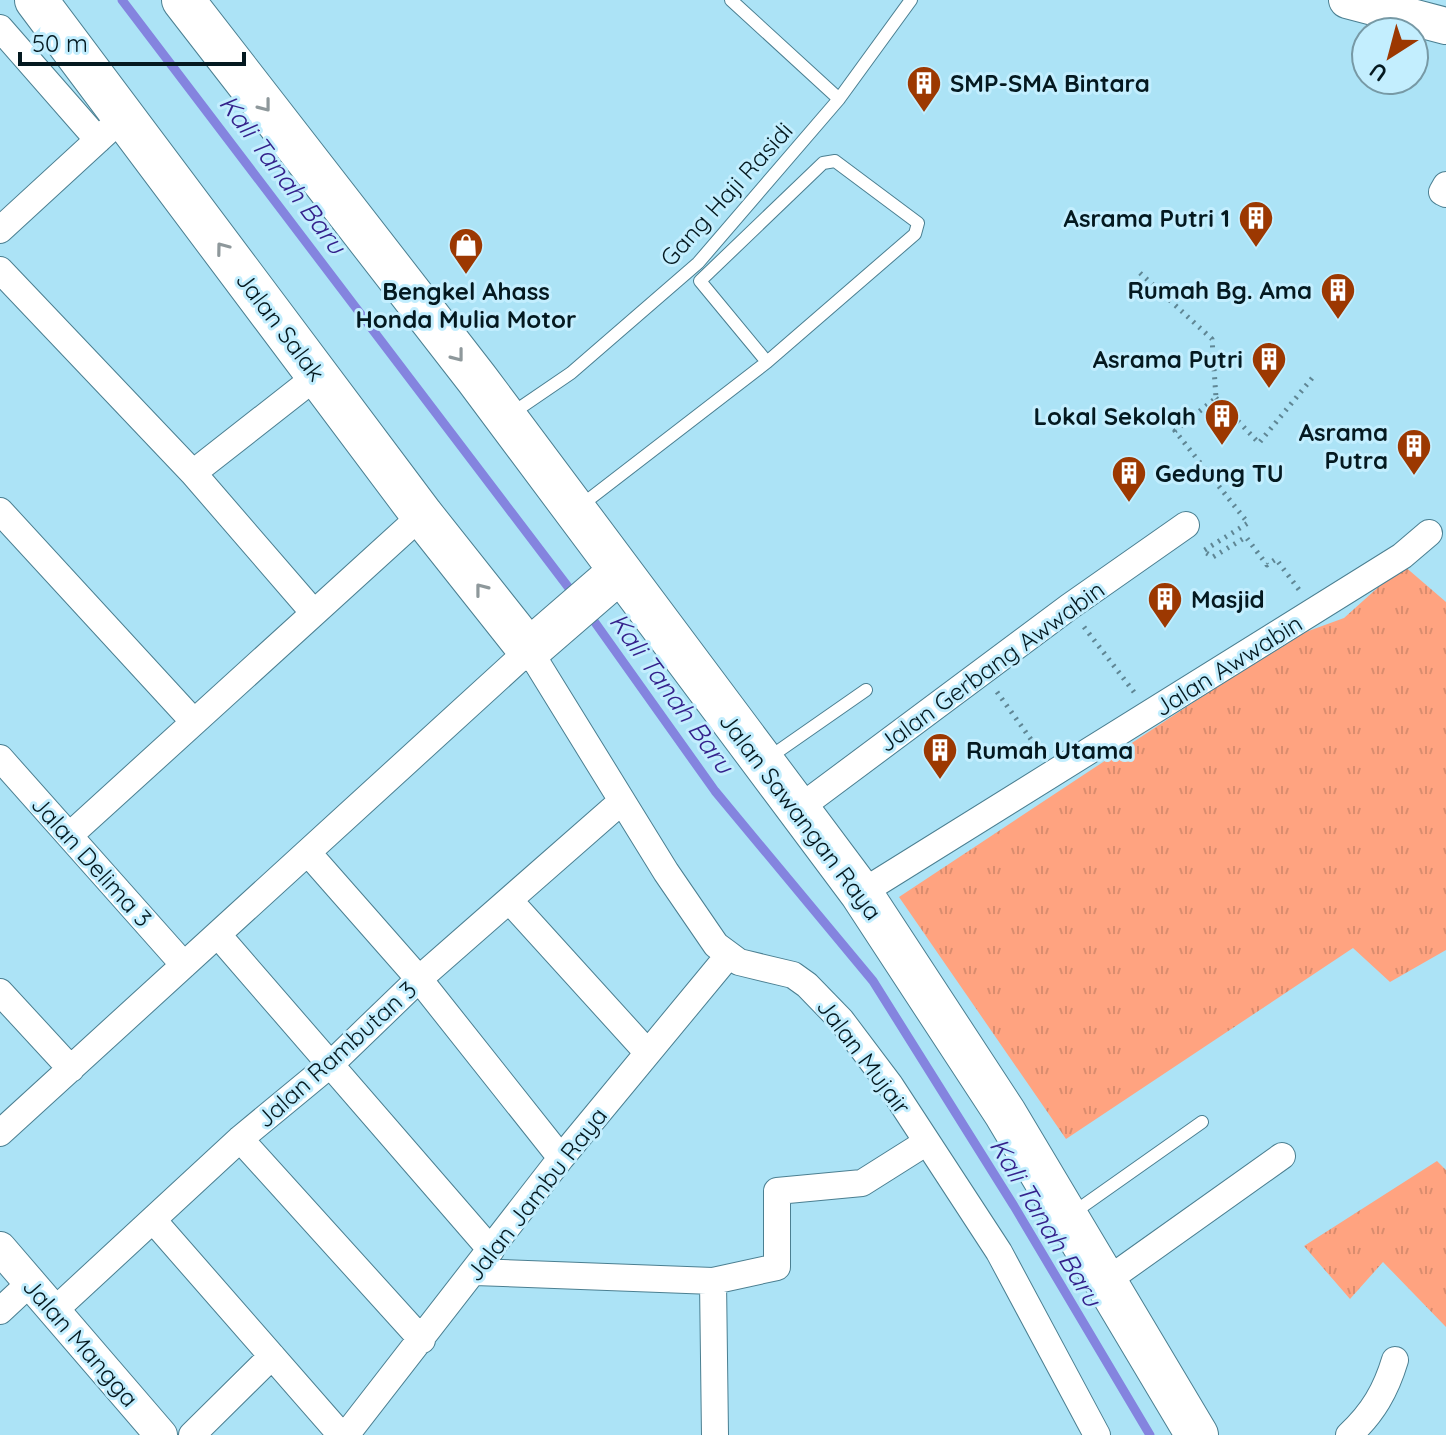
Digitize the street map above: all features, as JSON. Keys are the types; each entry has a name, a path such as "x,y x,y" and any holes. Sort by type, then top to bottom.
{"highway":[{"name":"Jalan Salak","path":"36,0 111,128 318,375 422,515 542,639"},
{"name":"Jalan Sawangan Raya","path":"183,0 574,512 607,583 762,762 861,893 965,1050 1197,1435"},
{"path":"542,639 607,583"}],"main road":[{"path":"1347,0 1446,26"}],"street":[{"path":"0,28 111,128 0,230"},
{"path":"1446,185 1442,192 1446,194"},
{"path":"0,270 193,473 314,613"},
{"path":"193,473 318,375"},
{"path":"0,511 194,722"},
{"path":"70,835 422,515"},
{"name":"Jalan Gerbang Awwabin","path":"798,809 1069,607 1186,525"},
{"name":"Jalan Awwabin","path":"861,893 1402,556 1429,533"},
{"path":"0,1133 542,639 622,801 698,920 728,956"},
{"name":"Jalan Delima 3","path":"0,758 184,965"},
{"name":"Jalan Rambutan 3","path":"54,1311 240,1139 332,1063 419,979 622,801"},
{"path":"309,854 419,979 561,1158"},
{"path":"509,900 647,1052"},
{"path":"218,935 491,1250"},
{"name":"Jalan Jambu Raya","path":"344,1435 422,1340 561,1158 728,956"},
{"name":"Jalan Mujair","path":"728,956 793,975 823,998 890,1085 999,1252 1097,1435"},
{"path":"0,992 71,1069"},
{"path":"240,1139 422,1340"},
{"path":"475,1272 713,1281 777,1267 777,1191 862,1183 927,1142"},
{"path":"1105,1282 1282,1156"},
{"path":"153,1220 344,1435"},
{"name":"Jalan Mangga","path":"0,1248 161,1435"},
{"path":"713,1281 715,1435"},
{"path":"0,1311 30,1283"},
{"path":"192,1435 272,1356"},
{"path":"1349,1435 1380,1398 1395,1360"}],"lane":[{"path":"731,0 839,99"},
{"name":"Gang Haji Rasidi","path":"505,418 571,373 698,263 839,99 911,0"},
{"path":"574,512 767,362 919,226 835,161 823,163 700,281 767,362"},
{"path":"762,762 866,690"},
{"path":"1067,1218 1202,1122"}],"path":[{"path":"1216,398 1259,443 1313,377"},
{"path":"1069,607 1135,694"}],"green space":[{"path":"1403,565 1446,602 1446,950 1390,982 1353,948 1066,1139 899,897 1292,637 1344,618"},
{"path":"1437,1161 1446,1170 1446,1327 1383,1262 1350,1299 1304,1246"}],"waterway":[{"name":"Kali Tanah Baru","path":"122,0 575,596"},
{"name":"Kali Tanah Baru","path":"589,614 715,791 873,981 1014,1206 1150,1435"}],"place":[{"name":"SMP-SMA Bintara","path":"924,114"},
{"name":"Asrama Putri 1","path":"1256,249"},
{"name":"Bengkel Ahass Honda Mulia Motor","path":"466,276"},
{"name":"Rumah Bg. Ama","path":"1338,321"},
{"name":"Asrama Putri","path":"1269,390"},
{"name":"Lokal Sekolah","path":"1222,447"},
{"name":"Asrama Putra","path":"1414,477"},
{"name":"Gedung TU","path":"1129,504"},
{"name":"Masjid","path":"1165,630"},
{"name":"Rumah Utama","path":"940,781"}]}
